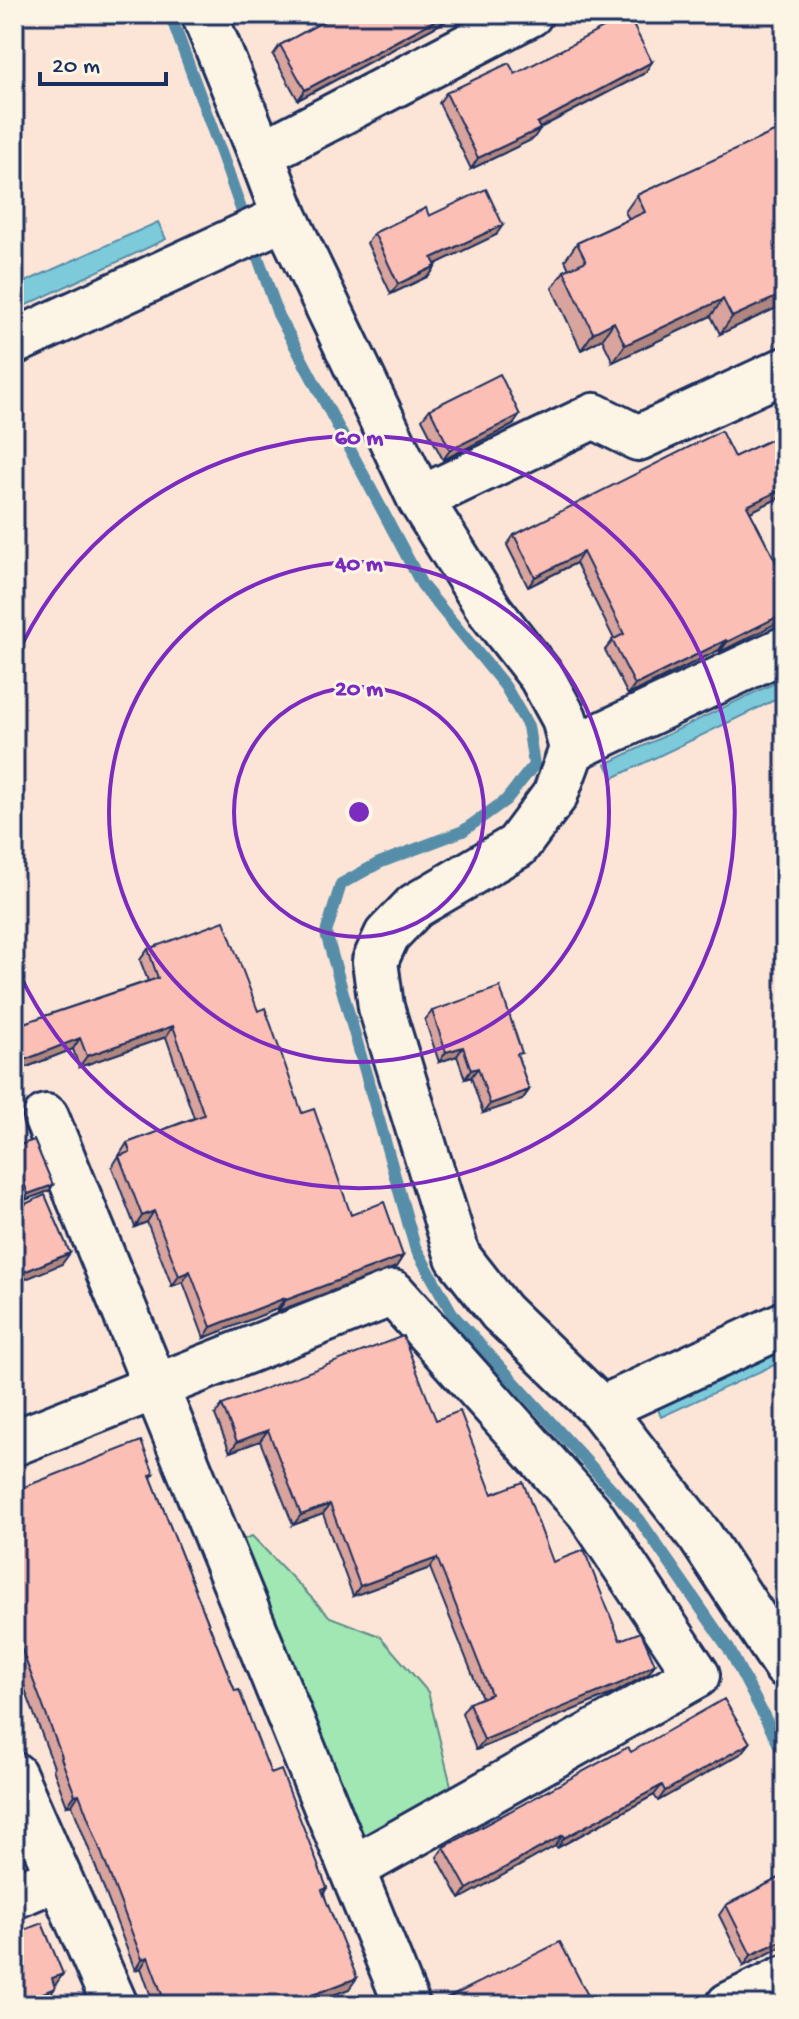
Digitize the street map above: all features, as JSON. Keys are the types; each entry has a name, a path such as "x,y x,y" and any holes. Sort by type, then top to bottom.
{"street":[{"path":"204,14 261,154 262,228 420,499 491,612 541,676 564,718 572,749 555,795 517,846 415,906 387,935 375,961 381,1007 458,1257 501,1312 601,1409 700,1536 785,1665"},
{"path":"261,154 530,14"},
{"path":"14,342 262,228"},
{"path":"420,499 594,416 638,438 785,370"},
{"path":"572,749 785,649"},
{"path":"46,1117 352,1869 397,2002"},
{"path":"14,1443 393,1293 589,1512 697,1675 352,1869"},
{"path":"601,1409 785,1324"},
{"path":"14,1775 115,2005"},
{"path":"14,1896 59,1877"},
{"path":"729,2005 785,1978"}],"green space":[{"path":"252,1536 330,1617 380,1636 428,1692 454,1798 361,1852 232,1544"}],"water":[{"path":"158,222 166,239 14,311 14,287"},
{"path":"785,678 785,695 613,778 606,764"},
{"path":"785,1345 785,1360 661,1417 656,1404"}],"building":[{"path":"337,14 447,14 305,90 280,45"},
{"path":"628,15 652,62 537,123 540,129 478,158 446,93 509,63 515,74"},
{"path":"785,127 785,293 732,317 723,299 625,345 614,322 593,333 564,271 586,261 577,243 645,212 637,195"},
{"path":"486,189 503,225 432,258 436,266 398,284 374,233 426,208 429,216"},
{"path":"500,374 520,415 450,450 430,409"},
{"path":"721,431 734,457 785,433 785,488 747,506 785,579 785,613 635,685 612,640 624,634 583,552 535,577 514,535"},
{"path":"224,921 258,1011 265,1008 302,1113 314,1109 351,1215 384,1202 403,1256 211,1327 190,1271 179,1276 154,1211 142,1216 119,1156 130,1152 127,1143 204,1115 173,1026 87,1056 80,1038 14,1064 14,1014 18,1025 158,978 148,949"},
{"path":"500,987 522,1053 517,1054 529,1090 490,1104 478,1068 471,1070 463,1047 446,1052 432,1011"},
{"path":"34,1140 53,1185 28,1194 14,1147"},
{"path":"45,1195 70,1253 14,1276 14,1209"},
{"path":"403,1336 436,1420 460,1411 492,1494 523,1482 553,1562 584,1550 620,1640 641,1632 655,1664 621,1683 484,1740 469,1703 491,1694 437,1558 360,1586 330,1504 301,1515 268,1430 237,1442 222,1405"},
{"path":"141,1441 154,1474 150,1475 235,1691 239,1690 271,1774 281,1770 327,1888 322,1890 357,1978 286,2005 166,2005 148,1957 142,1959 79,1794 75,1795 14,1629 14,1491"},
{"path":"724,1699 750,1743 665,1791 662,1785 564,1838 563,1835 467,1889 444,1847 628,1747 631,1752"},
{"path":"14,1831 25,1857 14,1861"},
{"path":"785,1875 785,1939 751,1955 726,1905"},
{"path":"42,1923 63,1974 52,1978 55,1988 14,2005 14,1934"},
{"path":"560,1942 593,2005 444,2005 442,2001"}],"waterway":[{"path":"170,14 278,314 422,585 505,686 528,726 534,765 506,800 463,831 379,863 341,884 326,933 415,1247 453,1315 639,1519 729,1649 785,1756"}]}
